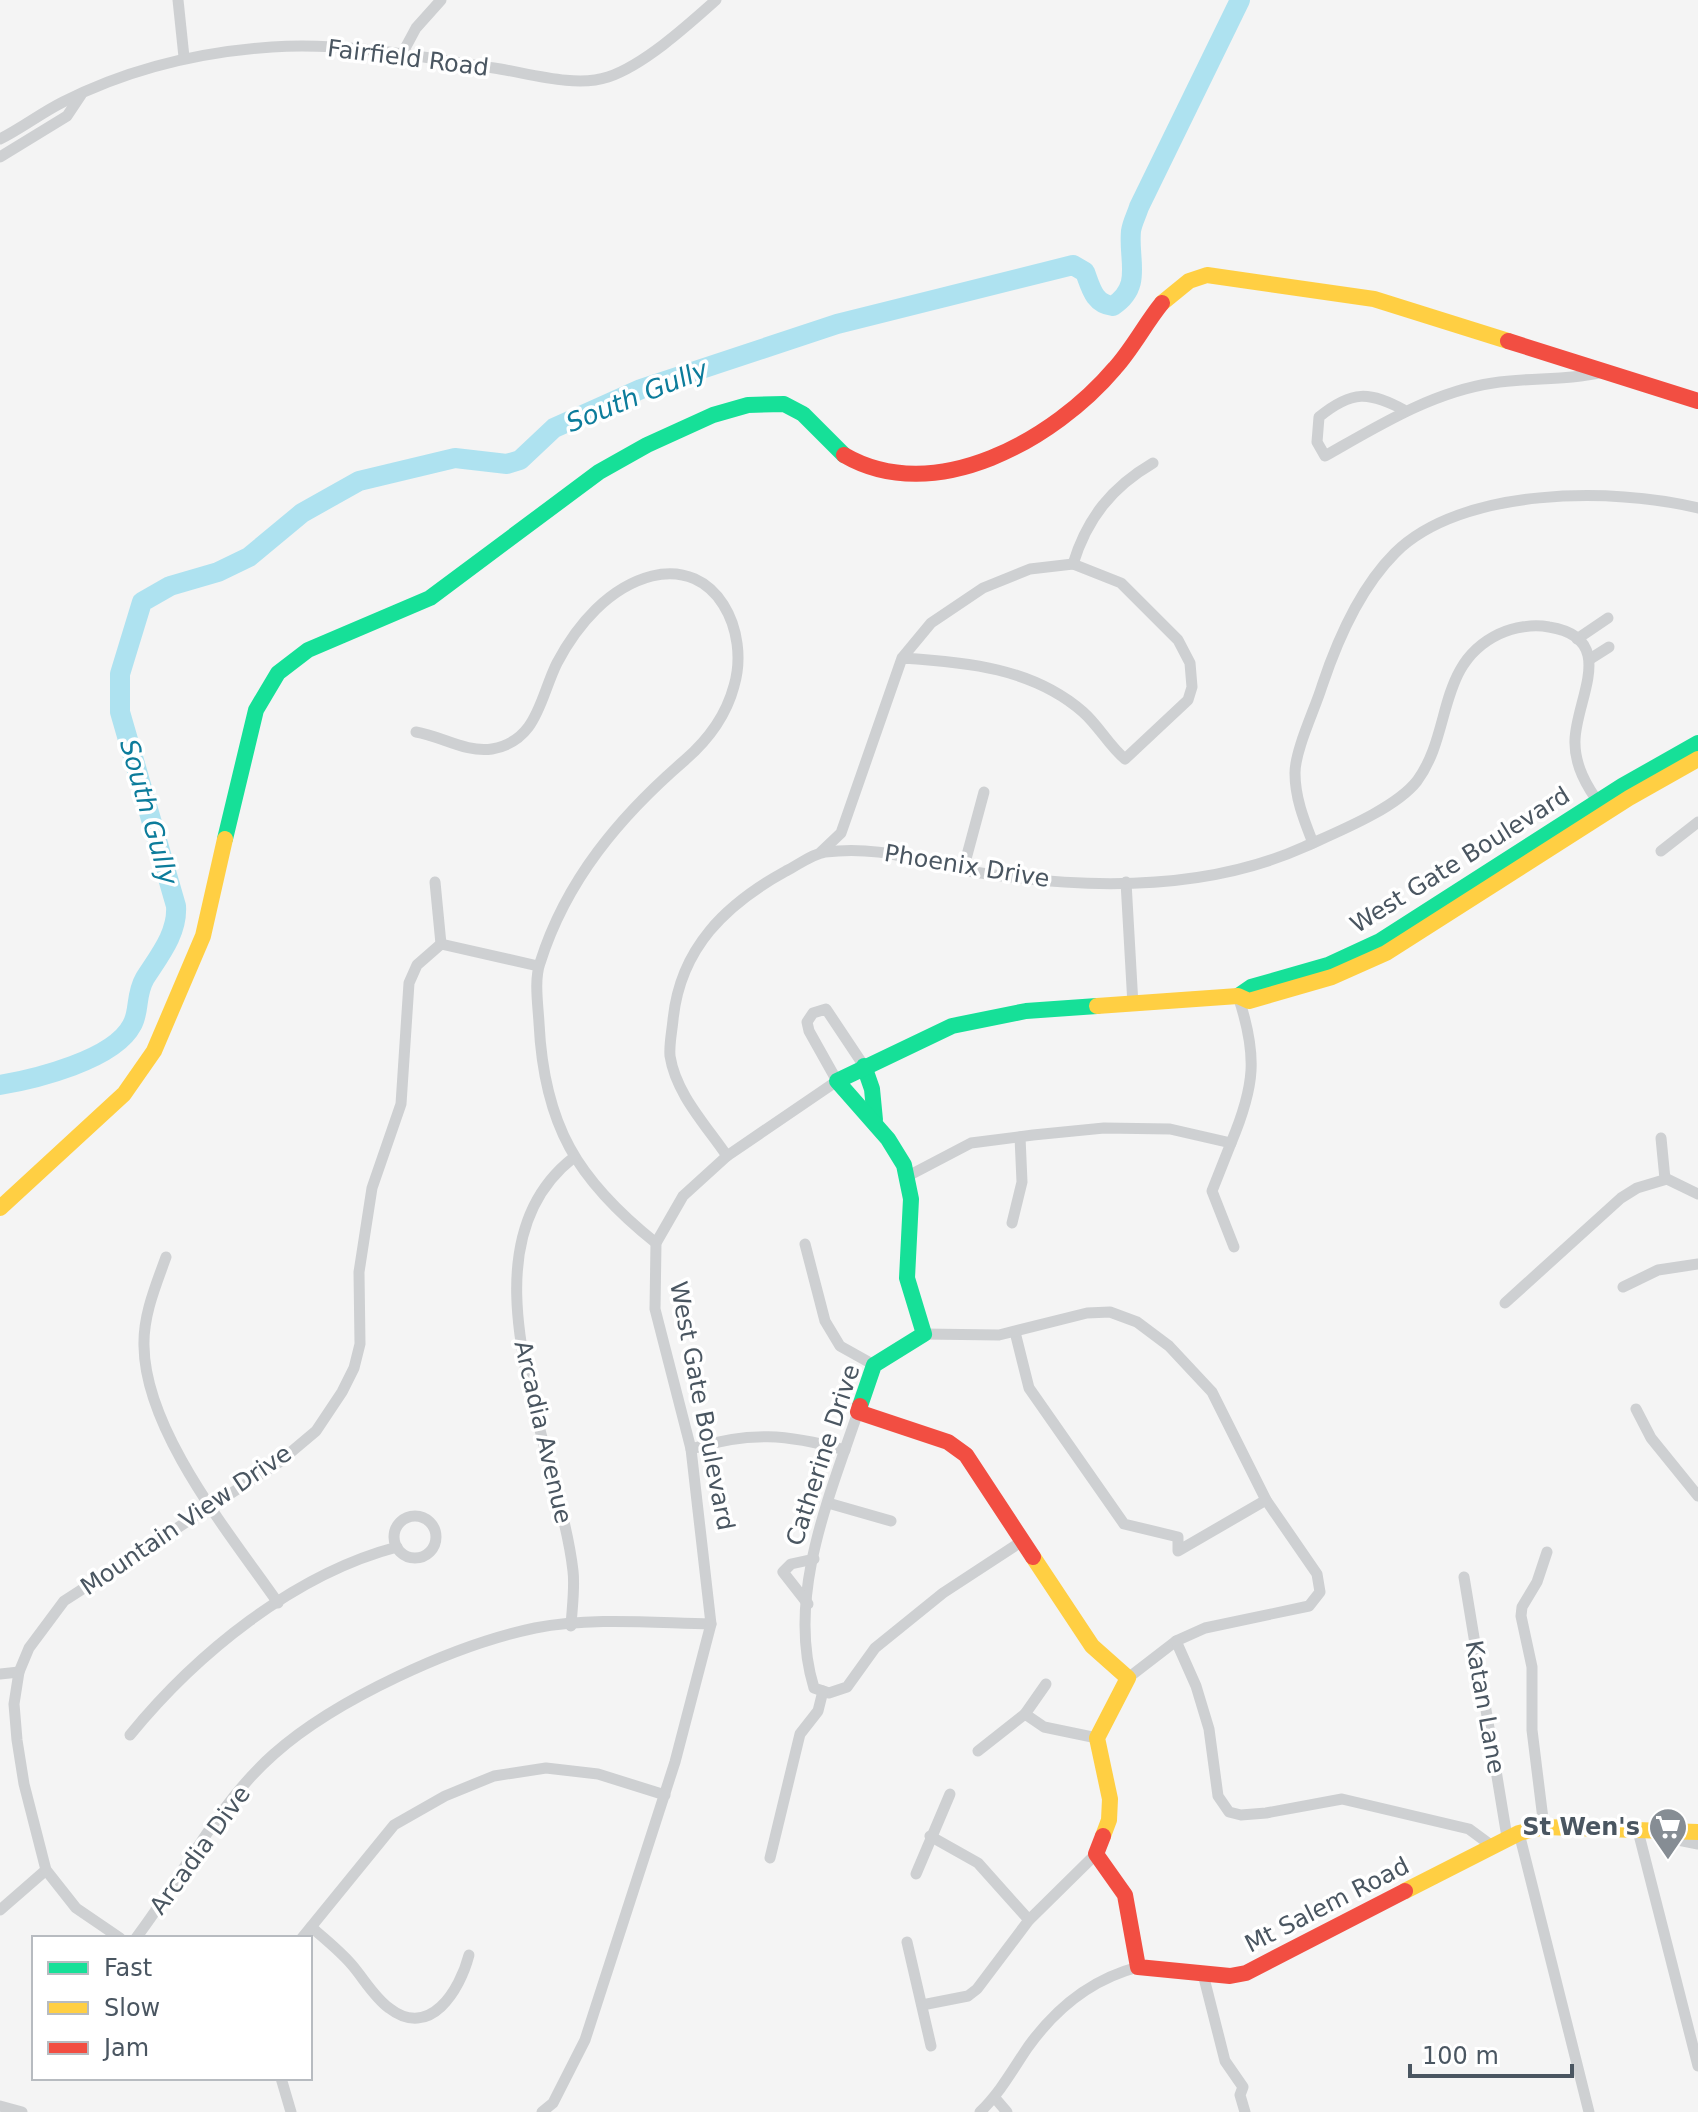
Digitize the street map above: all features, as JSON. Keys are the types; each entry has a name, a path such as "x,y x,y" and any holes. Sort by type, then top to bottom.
{"street":[{"path":"178,0 184,57"},
{"path":"402,54 416,28 441,0"},
{"name":"Fairfield Road","path":"0,139 116,79 184,57 274,47 402,54 591,80 627,69 716,0"},
{"name":"Fairfield Road","path":"0,157 67,116 82,94"},
{"path":"0,1208 124,1094 154,1051 203,936 252,719 266,685 293,660 327,641 402,612 477,569 597,471 658,439 735,407 774,403 806,415 842,453 878,470 939,470 975,463 1011,447 1105,380 1168,295 1192,278 1207,275 1374,299 1698,401"},
{"path":"1406,411 1380,397 1349,398 1319,417 1317,442 1325,456 1406,411 1491,383 1583,377 1604,372"},
{"path":"1073,564 1093,516 1111,494 1153,463"},
{"path":"1313,843 1298,804 1294,770 1327,673 1349,625 1378,573 1396,552 1418,535 1459,516 1510,503 1569,496 1619,496 1698,508"},
{"path":"821,852 841,833 902,658 931,623 983,588 1030,569 1073,564 1121,583 1178,640 1190,663 1192,687 1188,700 1128,758 1122,758 1086,714 1058,693 1035,681 984,666 902,658"},
{"path":"416,732 474,749 510,744 538,715 557,663 591,613 619,590 653,576 680,574 709,584 730,614 738,646 735,684 723,717 696,751 625,815 594,853 561,912 538,966 540,1051 560,1132 573,1158 623,1217 656,1243"},
{"path":"1602,808 1578,762 1575,739 1591,673 1590,659 1577,639 1608,618"},
{"name":"Phoenix Drive","path":"727,1156 679,1086 670,1053 676,990 694,952 722,916 754,889 821,852 880,851 922,858 963,870 1039,881 1126,882 1266,864 1393,801 1416,781 1461,663 1484,641 1512,628 1546,626 1577,639"},
{"path":"1590,659 1609,647"},
{"name":"West Gate Boulevard","path":"542,2112 553,2103 585,2040 665,1795 711,1624 691,1449 655,1309 656,1243 683,1196 727,1156 837,1081 952,1026 1026,1011 1238,996 1251,987 1328,965 1380,941 1602,808 1698,743"},
{"name":"West Gate Boulevard","path":"1602,808 1698,759"},
{"path":"963,870 984,792"},
{"path":"1661,851 1698,822"},
{"path":"435,882 441,944 538,966"},
{"path":"1126,882 1133,1005"},
{"name":"Mountain View Drive","path":"117,1936 76,1908 46,1870 24,1784 17,1740 14,1704 19,1672 29,1648 64,1601 278,1463 316,1431 354,1368 360,1344 362,1244 372,1188 401,1104 409,983 417,965 441,944"},
{"path":"1234,1247 1212,1191 1249,1101 1253,1078 1250,1038 1238,996"},
{"path":"875,1120 872,1089 864,1066 834,1017 826,1009 819,1009 809,1017 809,1031 837,1081 875,1120 908,1176 913,1212 906,1259 908,1285 924,1334 1015,1332 1087,1313 1110,1312 1137,1322 1169,1346 1212,1392 1266,1500 1317,1574 1320,1592 1315,1602 1205,1628 1176,1641 1128,1678 1097,1738 1110,1799 1109,1820 1096,1854 1029,1920 977,1989 968,1996 922,2005"},
{"path":"908,1176 971,1143 1104,1128 1170,1129 1231,1143"},
{"path":"1012,1223 1022,1182 1020,1137"},
{"path":"1661,1138 1665,1179"},
{"name":"Arcadia Avenue","path":"571,1626 574,1572 557,1492 530,1400 519,1322 518,1276 524,1236 537,1201 556,1171 573,1158"},
{"path":"1505,1303 1621,1198 1637,1188 1665,1179 1698,1194"},
{"path":"805,1244 825,1321 840,1346 874,1365"},
{"path":"166,1257 147,1317 144,1346 152,1403 210,1506 278,1603"},
{"path":"1623,1287 1658,1270 1698,1264"},
{"path":"1015,1332 1029,1388 1124,1524 1178,1537 1178,1551 1266,1500"},
{"name":"Catherine Drive","path":"823,1691 814,1688 810,1676 808,1604 814,1559 828,1503 874,1365 924,1334"},
{"path":"1636,1409 1651,1438 1698,1496"},
{"path":"858,1412 948,1442 957,1448 990,1488 1092,1646 1128,1678"},
{"path":"691,1449 727,1438 768,1434 845,1450"},
{"path":"828,1503 891,1521"},
{"path":"770,1858 800,1734 818,1711 823,1691 829,1693 847,1687 875,1648 943,1593 1024,1540"},
{"path":"130,1735 163,1694 209,1650 278,1603 363,1556 397,1547"},
{"path":"1544,1827 1532,1730 1532,1667 1521,1616 1522,1607 1537,1582 1547,1552"},
{"path":"808,1604 783,1572 791,1564 814,1559"},
{"name":"Katan Lane","path":"1464,1577 1506,1838 1589,2112"},
{"name":"Arcadia Dive","path":"137,1936 204,1836 274,1754 333,1712 416,1669 537,1628 619,1622 711,1624"},
{"path":"1176,1641 1196,1686 1209,1729 1218,1796 1229,1812 1241,1815 1266,1813 1342,1799 1506,1838"},
{"path":"0,1674 19,1672"},
{"path":"978,1751 1025,1714 1046,1684"},
{"path":"1025,1714 1044,1727 1097,1738"},
{"path":"304,1936 394,1825 445,1796 494,1776 546,1768 598,1774 665,1795"},
{"path":"916,1874 950,1794"},
{"name":"Mt Salem Road","path":"980,2112 995,2098 1030,2044 1070,1999 1103,1980 1138,1967 1230,1976 1262,1967 1506,1838 1544,1827 1698,1832"},
{"path":"1698,1844 1638,1831 1698,2066"},
{"path":"930,1836 978,1863 1029,1920"},
{"path":"1096,1854 1125,1895 1138,1967"},
{"path":"0,1910 46,1870"},
{"path":"311,1927 351,1963 385,2005 409,2018 431,2015 447,2002 462,1983 469,1955"},
{"path":"907,1942 931,2046"},
{"path":"1203,1974 1225,2061 1243,2087 1240,2095 1245,2112"},
{"path":"282,2080 291,2112"},
{"path":"995,2098 1007,2112"},
{"path":"0,2106 22,2112"}],"waterway":[{"name":"South Gully","path":"0,1085 72,1066 92,1058 123,1037 134,1020 142,984 174,926 176,906 120,712 120,674 142,602 170,586 218,572 249,557 302,513 359,481 455,458 507,464 520,460 554,428 641,389 837,324 1073,265 1085,272 1097,299 1113,306 1128,290 1131,281 1131,231 1139,207 1240,0"}],"traffic: fast":[{"path":"225,839 256,710 278,673 308,650 430,598 599,472 647,445 713,415 748,405 784,404 803,414 844,455"},
{"path":"1238,996 1251,987 1328,965 1380,941 1622,786 1698,743"},
{"path":"860,1406 874,1365 924,1334 907,1278 911,1199 904,1165 888,1139 837,1081 952,1026 1026,1011 1097,1006"},
{"path":"864,1066 872,1089 875,1120"}],"traffic: slow":[{"path":"1162,303 1189,281 1207,275 1374,299 1508,341"},
{"path":"1097,1006 1238,996 1249,1001 1332,977 1386,953 1629,798 1698,759"},
{"path":"0,1208 124,1094 154,1051 203,936 225,839"},
{"path":"1033,1557 1092,1646 1128,1678 1097,1738 1110,1799 1109,1820 1103,1836"},
{"path":"1405,1891 1519,1833 1544,1827 1698,1832"}],"traffic: jam":[{"path":"844,455 879,469 916,474 954,469 991,458 1027,441 1090,394 1121,360 1162,303"},
{"path":"1508,341 1698,401"},
{"path":"860,1406 858,1412 948,1442 966,1455 1033,1557"},
{"path":"1103,1836 1096,1854 1125,1895 1138,1967 1230,1976 1246,1973 1405,1891"}],"place":[{"name":"St Wen's","path":"1668,1861"}]}
